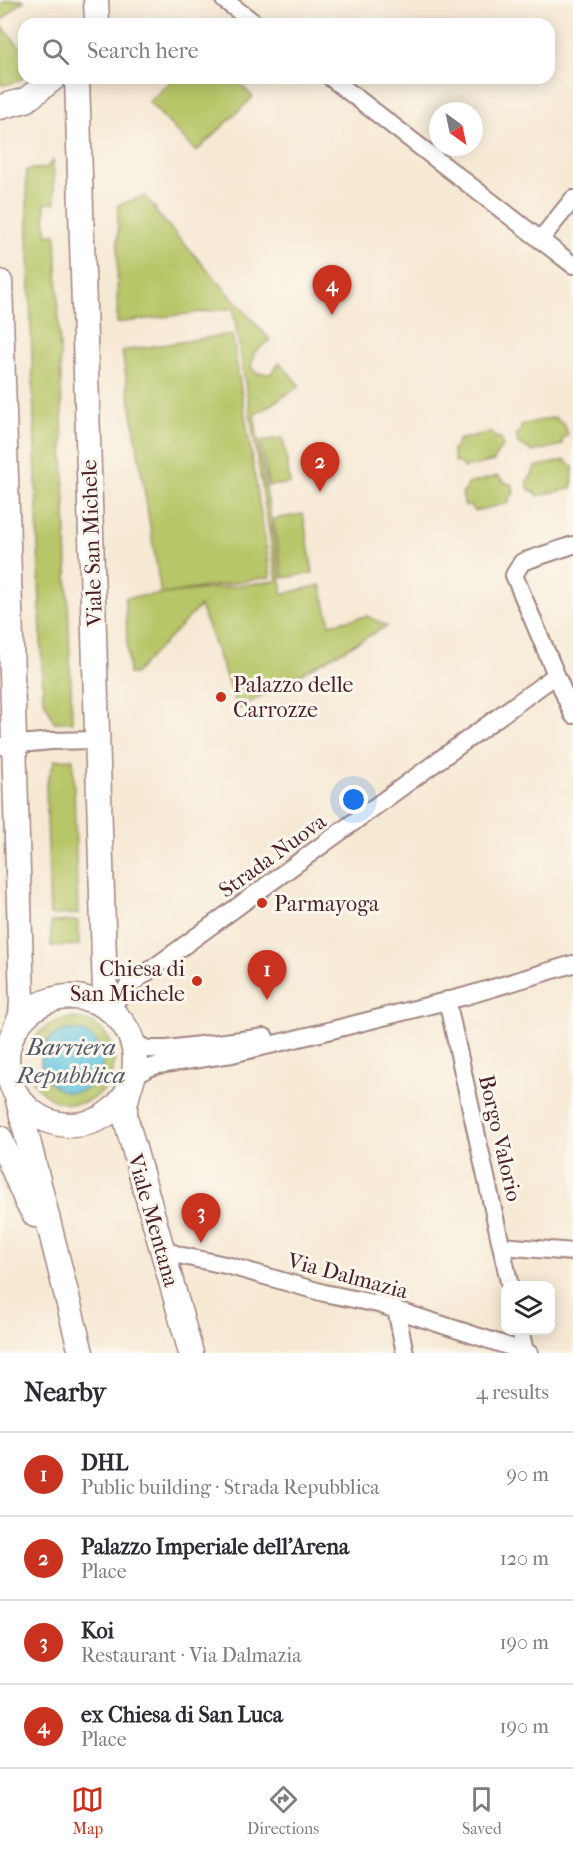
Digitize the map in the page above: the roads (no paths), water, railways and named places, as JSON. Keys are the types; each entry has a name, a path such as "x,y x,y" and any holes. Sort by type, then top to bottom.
{"main road":[{"path":"0,107 26,100 47,84"},
{"name":"Viale San Michele","path":"76,84 106,997 113,1012"},
{"path":"0,282 7,745 22,1001 21,1015 10,1036 7,1065 11,1091 81,1353"},
{"path":"10,1036 23,1017 40,1004 59,997 80,996 100,1003 113,1012 130,1033 136,1054 132,1081 125,1096 111,1112 91,1122 80,1125 48,1121 30,1110 11,1091"},
{"name":"Viale Mentana","path":"132,1081 124,1105 125,1116 191,1353"},
{"path":"0,1138 28,1205 49,1233 53,1243"}],"street":[{"path":"230,2 249,18"},
{"path":"339,84 573,265"},
{"path":"540,240 573,199"},
{"path":"573,545 522,562 514,574 573,716"},
{"name":"Strada Nuova","path":"113,1012 127,987 556,675"},
{"path":"7,745 98,740"},
{"path":"132,1081 149,1068 158,1065 232,1054 320,1033 573,964"},
{"name":"Borgo Valorio","path":"447,1000 509,1281"},
{"path":"134,1043 148,1049 167,1049 244,1039 320,1033"},
{"name":"Via Dalmazia","path":"159,1239 165,1248 178,1255 230,1266 304,1288 396,1309 527,1352"},
{"path":"502,1246 573,1252"},
{"path":"396,1309 405,1353"},
{"path":"68,1353 74,1326"},
{"path":"522,1335 527,1352"}],"water":[{"name":"Barriera Repubblica","path":"66,1030 78,1030 94,1039 101,1049 103,1061 101,1073 94,1083 78,1092 66,1092 55,1087 46,1078 41,1067 41,1055 46,1044 55,1035"}],"place":[{"name":"ex Chiesa di San Luca","path":"332,315"},
{"name":"Palazzo Imperiale dell'Arena","path":"320,492"},
{"name":"Palazzo delle Carrozze","path":"221,697"},
{"name":"Parmayoga","path":"262,903"},
{"name":"Chiesa di San Michele","path":"197,981"},
{"name":"DHL","path":"267,1000"},
{"name":"Koi","path":"201,1243"}]}
